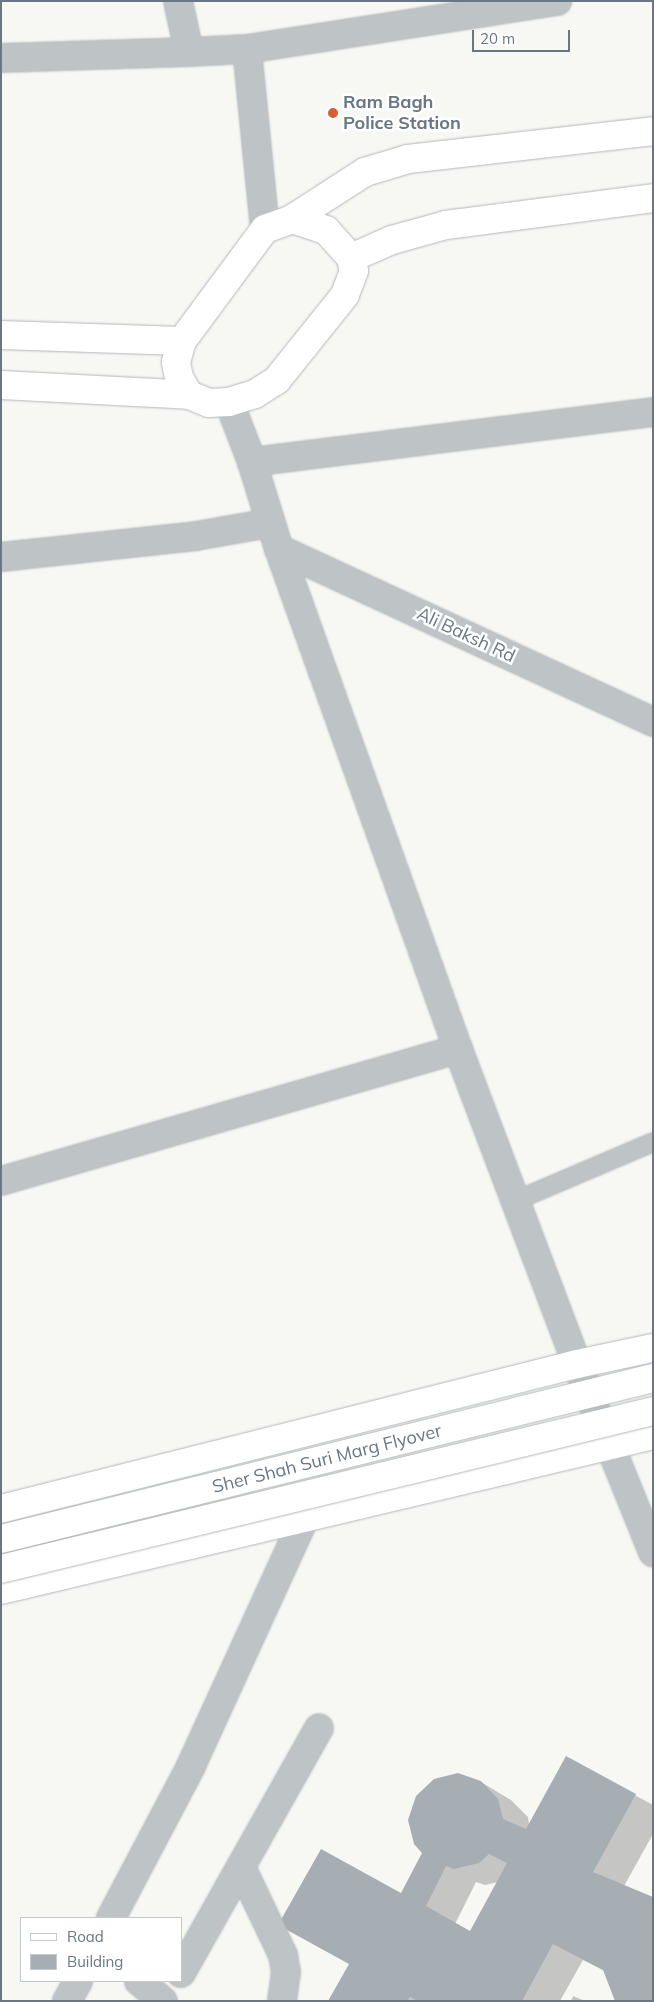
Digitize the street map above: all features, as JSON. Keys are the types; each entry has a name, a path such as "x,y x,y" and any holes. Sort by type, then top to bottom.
{"main road":[{"path":"189,395 179,378 176,362 182,341 265,228 292,218 365,172 408,159 653,131"},
{"path":"351,258 392,240 446,225 653,198"},
{"path":"1,385 189,395 209,403 229,402 255,394 277,380 345,295 354,271 351,258 326,230 292,218"},
{"path":"1,336 182,341"},
{"path":"1,1509 577,1364 653,1348"},
{"name":"Sher Shah Suri Marg Flyover","path":"1,1539 653,1378"},
{"name":"Sher Shah Suri Marg Flyover","path":"1,1569 653,1411"},
{"path":"1,1590 653,1434"}],"street":[{"path":"178,1 189,52"},
{"path":"1,58 247,49 557,1"},
{"path":"247,49 265,228"},
{"path":"229,402 252,462 279,550 458,1048 577,1364 653,1552"},
{"path":"252,462 653,412"},
{"path":"1,557 196,536 270,523"},
{"name":"Ali Baksh Rd","path":"279,550 653,722"},
{"path":"1,1181 458,1048"},
{"path":"112,1917 190,1768 305,1517"},
{"path":"182,1971 319,1728"},
{"path":"241,1867 283,1955 286,1972 282,2001"},
{"path":"67,2001 77,1982"},
{"path":"140,1982 164,2001 176,1982"}],"lane":[{"path":"515,1200 653,1142"}],"building":[{"path":"566,1756 636,1794 593,1872 653,1897 653,2001 615,2001 603,1970 553,1944 522,2001 418,2001 410,1997 407,2001 328,2001 349,1964 278,1925 321,1849 401,1893 422,1853 414,1844 408,1820 416,1796 434,1779 458,1773 481,1781 498,1799 503,1819 526,1829","holes":["489,1854 507,1863 470,1931 426,1906 446,1866 454,1869 479,1863"]}],"place":[{"name":"Ram Bagh Police Station","path":"333,113"}]}
